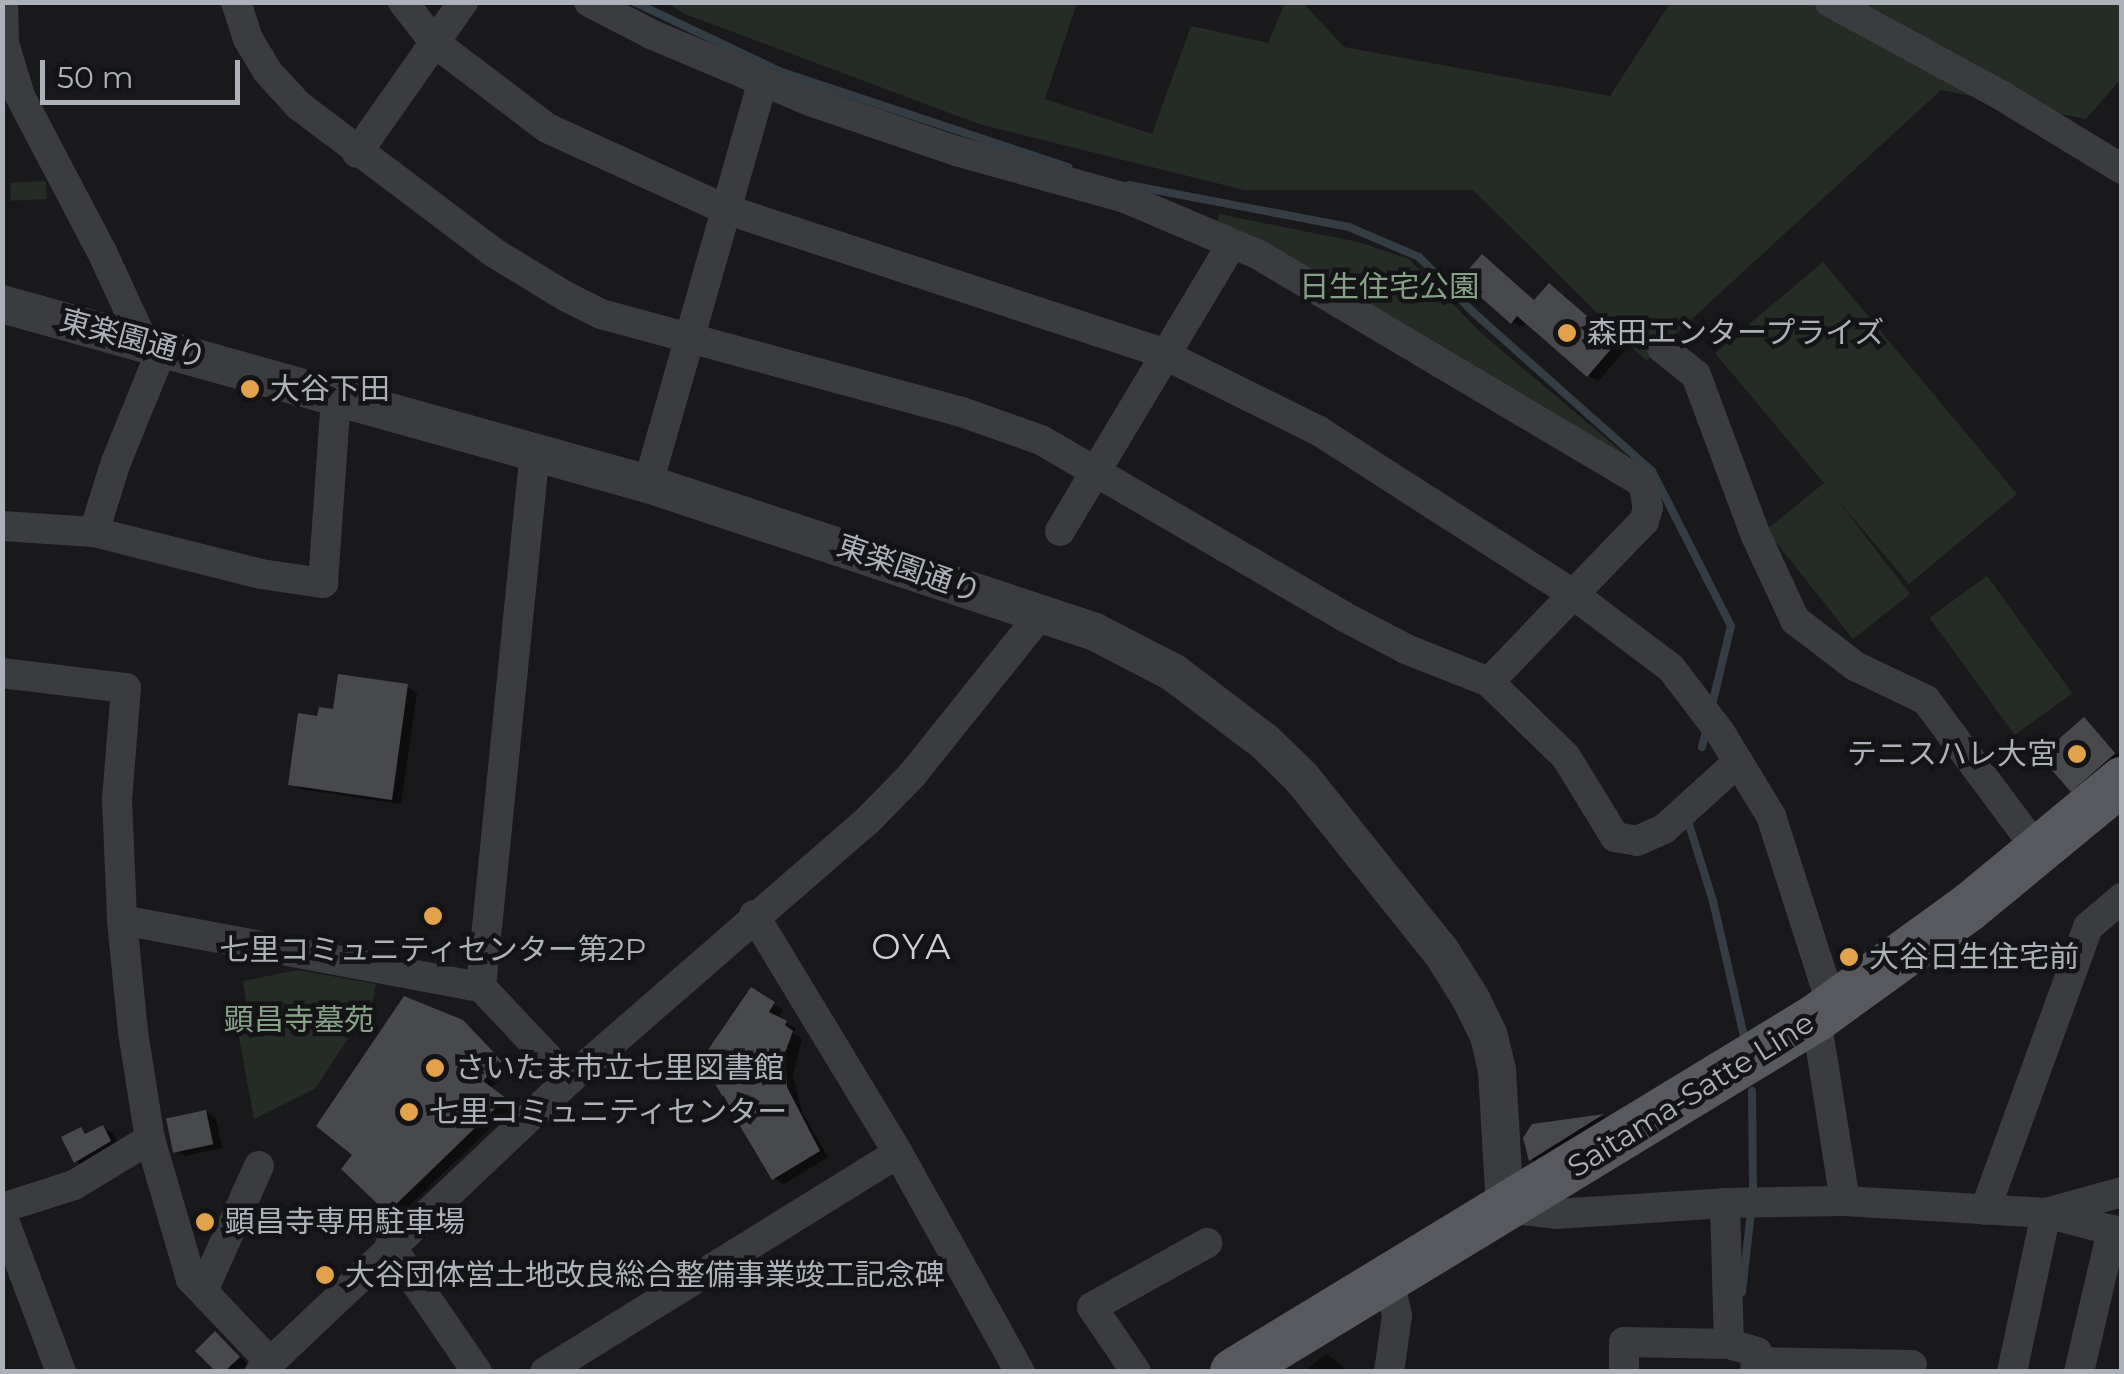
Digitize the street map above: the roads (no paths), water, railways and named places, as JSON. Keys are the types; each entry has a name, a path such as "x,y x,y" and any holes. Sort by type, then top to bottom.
{"main road":[{"name":"Saitama-Satte Line","path":"1258,1365 1390,1279 1824,1012 2038,852 2122,781"}],"street":[{"path":"3,2 4,42 20,96 153,344 94,532"},
{"path":"236,2 248,39 267,71 298,106 496,254 564,296 601,314 960,411 1041,440 1343,616 1406,649 1489,682 1566,757 1614,837 1637,840 1664,829 1738,762"},
{"path":"403,2 436,42 548,128 725,208 1165,355 1319,431 1574,595 1671,668 1711,721 1771,816 1824,1012 1845,1201"},
{"path":"357,153 463,2"},
{"path":"589,2 653,36 897,133 1125,198 1232,244 1322,289 1642,483 1648,508 1644,520 1489,682"},
{"path":"1830,2 1999,94 2122,169"},
{"path":"648,484 763,82"},
{"path":"1060,531 1232,244"},
{"name":"東楽園通り","path":"2,304 648,484 1042,613 1094,632 1174,673 1265,742 1333,814 1472,998 1489,1036 1502,1109 1505,1208"},
{"path":"1662,348 1696,375 1756,536 1795,620 1855,666 1926,700 2038,852"},
{"path":"2,526 94,532 260,574 323,584 336,396"},
{"path":"481,987 535,450"},
{"path":"2,673 126,688 117,799 122,920 132,1032 150,1140 191,1278 265,1367 569,1080 754,914 868,820 912,774 1042,613"},
{"path":"1984,1210 2088,926 2122,898"},
{"path":"754,914 898,1153 1020,1372"},
{"path":"122,920 481,987 569,1080"},
{"path":"61,1372 2,1211 74,1185 150,1140"},
{"path":"546,1372 898,1153"},
{"path":"202,1291 259,1166"},
{"path":"2046,1213 2122,1192"},
{"path":"1505,1208 1556,1214 1744,1202 1845,1201 2046,1213 2117,1231 2078,1372"},
{"path":"1730,1344 1744,1202"},
{"path":"2012,1372 2046,1213"},
{"path":"1136,1372 1092,1307 1207,1243"},
{"path":"390,1245 477,1372"},
{"path":"1389,1372 1397,1316 1390,1279"},
{"path":"1624,1372 1624,1342 1730,1344 1757,1352 1755,1367 1912,1365"}],"waterway":[{"path":"634,2 779,71 1068,167"},
{"path":"1129,185 1349,227 1419,257 1473,312 1652,471 1731,626 1711,709"},
{"path":"1702,747 1707,727"},
{"path":"1687,818 1713,901 1744,1036"},
{"path":"1752,1091 1753,1193"},
{"path":"1742,1292 1751,1212"}],"place":[{"name":"森田エンタープライズ","path":"1567,333"},
{"name":"大谷下田","path":"250,389"},
{"name":"テニスハレ大宮","path":"2077,754"},
{"name":"七里コミュニティセンター第2P","path":"433,916"},
{"name":"大谷日生住宅前","path":"1849,957"},
{"name":"さいたま市立七里図書館","path":"435,1068"},
{"name":"七里コミュニティセンター","path":"409,1112"},
{"name":"顕昌寺専用駐車場","path":"205,1222"},
{"name":"大谷団体営土地改良総合整備事業竣工記念碑","path":"325,1275"}],"district":[{"name":"OYA","path":"912,947"}],"park label":[{"name":"日生住宅公園","path":"1389,287"},
{"name":"顕昌寺墓苑","path":"299,1020"}]}
